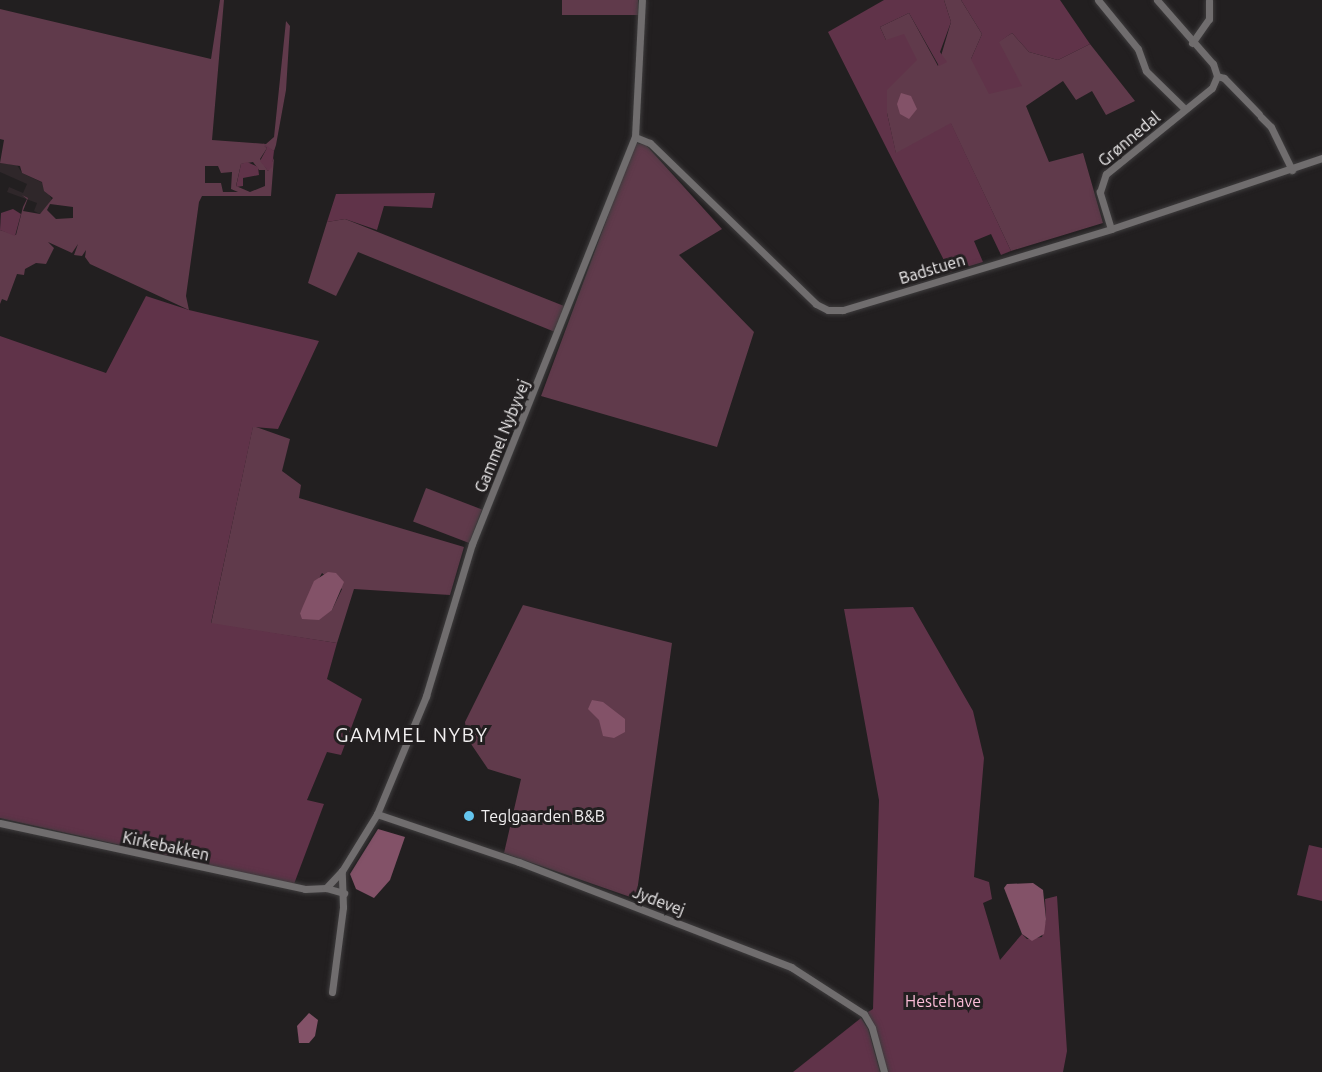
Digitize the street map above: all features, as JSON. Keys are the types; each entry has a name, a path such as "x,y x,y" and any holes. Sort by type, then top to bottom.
{"street":[{"name":"Gammel Nybyvej","path":"326,888 342,871 377,814 426,696 472,544 635,137 642,0"},
{"name":"Grønnedal","path":"1098,0 1138,50 1146,71 1185,109"},
{"path":"1157,0 1191,43 1213,64 1217,76 1224,78 1270,127 1292,170"},
{"path":"1191,43 1209,19 1209,0"},
{"name":"Grønnedal","path":"1112,228 1100,192 1106,174 1212,88 1217,76"},
{"name":"Badstuen","path":"635,137 650,143 816,304 828,310 843,310 1112,228 1292,170 1322,158"},
{"name":"Jydevej","path":"377,814 519,862 791,967 864,1014 872,1028 884,1072"},
{"name":"Kirkebakken","path":"0,823 304,889 326,888"},
{"path":"332,992 344,893 342,871"},
{"path":"326,888 344,893"}],"shaded area":[{"path":"220,0 224,0 212,140 266,144 274,137 286,21 290,26 286,90 276,145 274,151 264,146 267,148 260,159 268,171 274,158 271,196 202,196 199,202 186,296 189,310 90,264 85,257 86,250 82,256 74,255 78,244 72,253 48,242 54,248 46,264 36,263 25,269 24,275 17,274 7,301 2,299 0,304 0,230 16,235 23,207 27,199 22,195 28,198 23,211 40,214 53,198 44,191 42,182 22,173 20,166 0,163 4,140 0,139 0,9 211,59","holes":["253,162 259,170 265,170 265,186 250,192 236,186 241,164","205,166 218,166 221,173 232,172 231,189 238,192 223,192 221,183 205,183","50,204 73,207 73,218 56,219 47,210"]},
{"path":"562,0 638,0 638,15 562,15"},
{"path":"944,0 961,0 982,34 971,59 1012,33 1029,52 1058,60 1090,44 1135,101 1106,115 1092,91 1076,100 1063,81 1026,106 1049,162 1083,153 1103,223 1011,251 951,124 896,154 887,113 886,40 880,27 909,13 938,66 951,22"},
{"path":"901,93 911,96 917,109 909,119 900,114 897,104"},
{"path":"635,143 646,145 722,229 679,255 754,332 717,447 541,396"},
{"path":"0,163 17,165 22,173 43,183 53,202 40,214 34,211 37,203 7,192 9,187 23,193 27,184 0,172"},
{"path":"345,219 564,306 555,332 358,252 336,296 308,283 327,222"},
{"path":"253,426 290,439 282,471 301,485 299,498 464,547 450,595 354,589 337,643 211,624","holes":["322,573 342,589 332,610 300,613"]},
{"path":"426,488 482,510 469,543 413,522"},
{"path":"328,572 336,573 344,582 332,610 319,620 302,619 300,613 314,581"},
{"path":"523,605 672,643 636,899 504,853 521,779 488,769 467,738 465,722"},
{"path":"592,700 603,702 625,719 625,732 614,738 603,736 599,720 588,709"},
{"path":"378,829 405,837 390,880 374,898 356,889 350,874"},
{"path":"1033,883 1043,890 1046,919 1044,934 1032,941 1022,934 1004,888 1007,884"},
{"path":"309,1013 318,1020 315,1036 309,1043 299,1043 297,1026"}],"green space":[{"path":"884,0 944,0 951,22 940,52 947,62 939,66 909,13 880,27 886,40 904,34 917,60 887,90 887,113 896,153 951,123 1011,251 1001,255 991,234 974,241 983,262 950,272 889,153 828,32"},
{"path":"961,0 1060,0 1090,44 1058,60 1029,52 1012,33 999,42 1022,86 989,94 971,59 982,34"},
{"path":"263,143 274,151 272,167 268,171 260,161 267,148"},
{"path":"247,162 258,167 259,175 243,178 243,186 236,187 241,164"},
{"path":"435,193 432,208 384,206 377,230 345,219 327,222 336,194"},
{"path":"13,209 21,214 15,236 0,230 1,213"},
{"path":"146,296 189,310 319,341 278,429 253,427 211,623 337,643 327,679 362,699 341,755 327,752 307,800 324,804 294,884 0,818 0,336 106,373"},
{"name":"Hestehave","path":"913,607 973,711 984,758 974,877 989,882 992,899 983,903 1000,960 1022,934 1027,939 1042,937 1046,919 1045,899 1057,896 1067,1051 1063,1072 888,1072 868,1012 873,1009 879,800 844,609"},
{"path":"1309,845 1322,848 1322,901 1297,895"},
{"name":"Hestehave","path":"861,1018 868,1029 880,1072 793,1072"}],"place":[{"name":"Teglgaarden B&B","path":"469,816"}],"district":[{"name":"GAMMEL NYBY","path":"412,734"}]}
